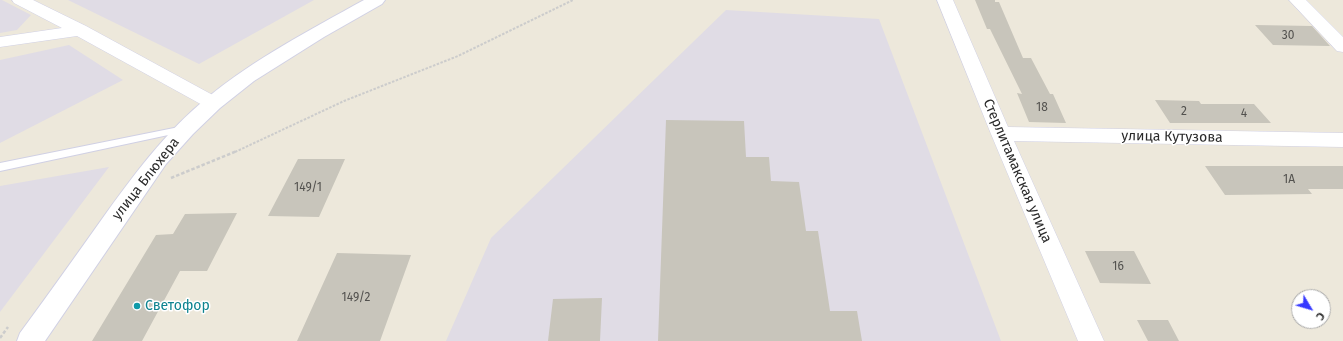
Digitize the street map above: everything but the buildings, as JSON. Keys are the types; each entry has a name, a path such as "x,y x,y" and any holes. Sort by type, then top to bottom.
{"main road":[{"name":"улица Блюхера","path":"30,341 158,159 186,129 213,103 254,73 318,33 376,0"}],"street":[{"path":"20,0 80,30 213,103"},
{"name":"Стерлитамакская улица","path":"945,0 1001,134 1091,341"},
{"path":"1297,0 1343,47"},
{"path":"0,42 80,30"},
{"name":"улица Кутузова","path":"1001,134 1343,140"}],"lane":[{"path":"0,167 186,129"}],"path":[{"path":"166,180 228,155 344,101 458,56 573,0"}],"shaded area":[{"path":"0,0 31,15 17,30 0,33"},
{"path":"68,0 314,0 199,64"},
{"path":"726,10 879,19 1001,341 446,341 491,238"},
{"path":"69,45 123,80 0,143 0,60"},
{"path":"109,167 0,312 0,186"}],"place":[{"name":"Светофор","path":"137,306"}]}
